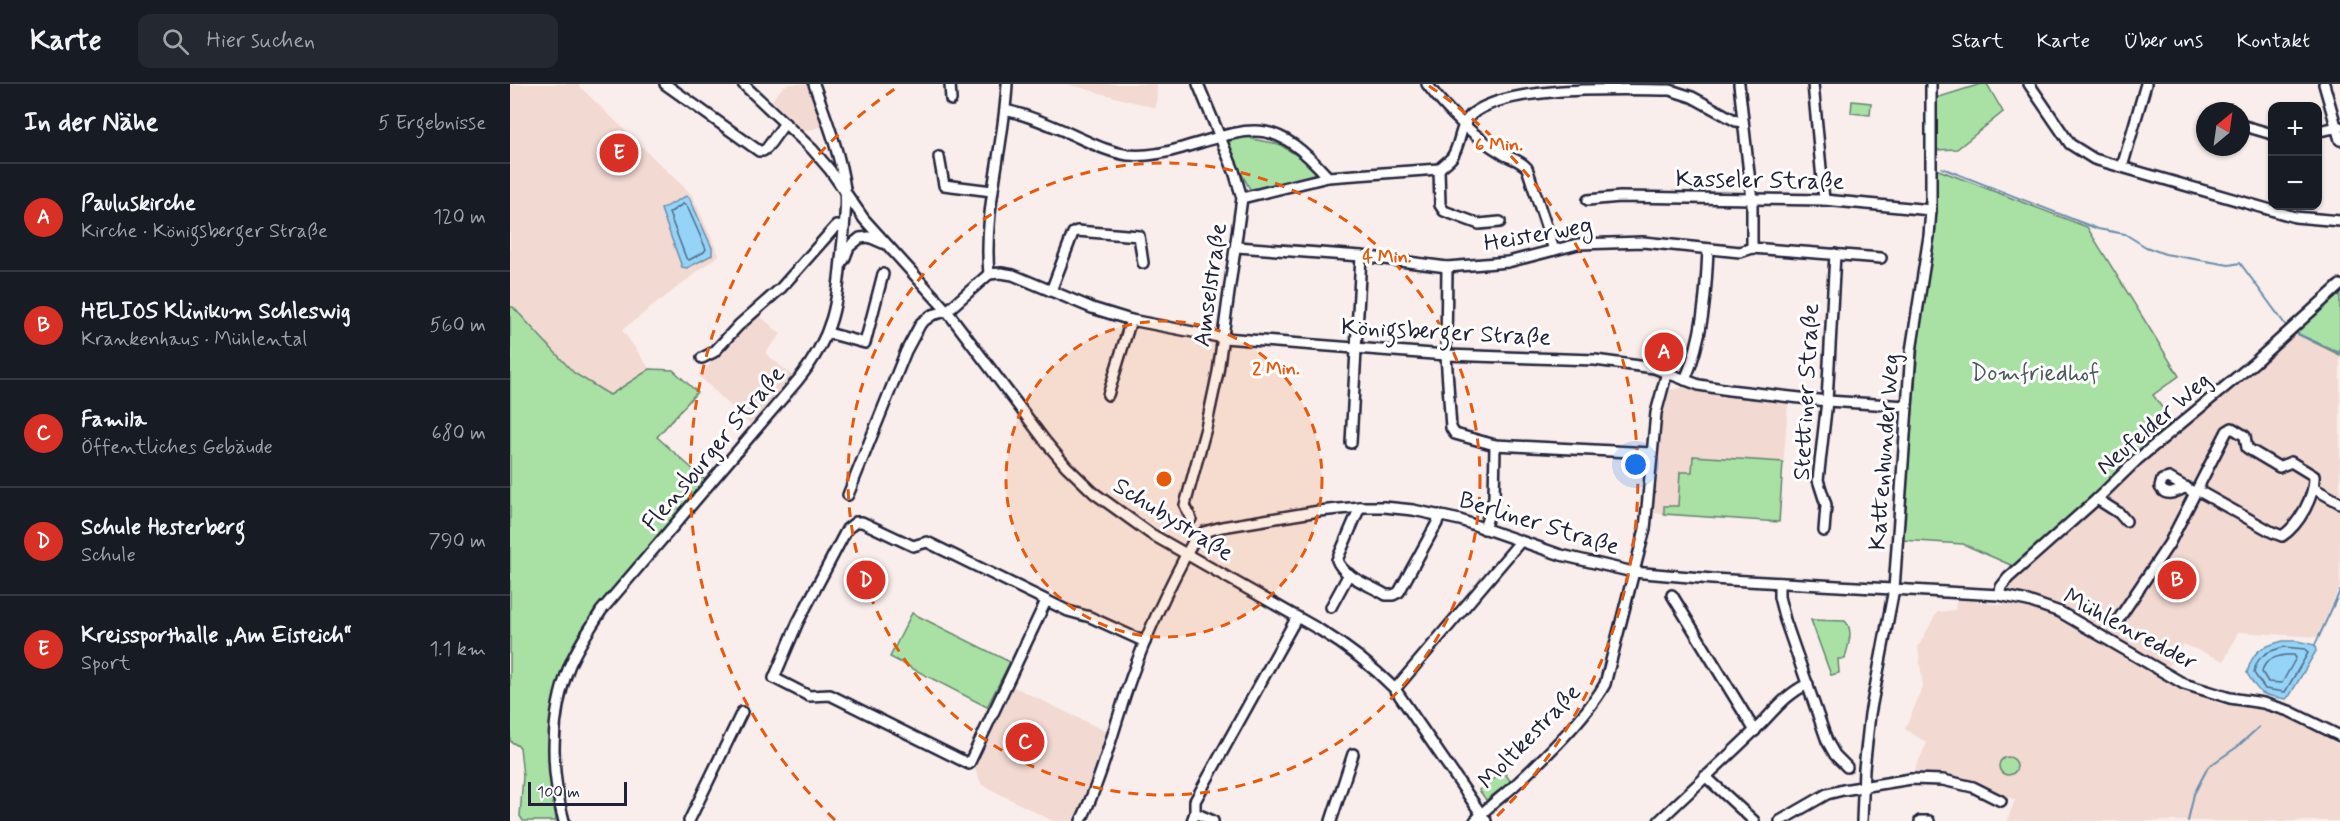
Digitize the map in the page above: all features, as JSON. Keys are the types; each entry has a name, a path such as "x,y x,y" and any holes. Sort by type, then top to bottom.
{"street":[{"path":"665,84 759,151 766,148 785,123"},
{"name":"Schubystraße","path":"743,84 812,149 845,190 864,219 947,311 1038,434 1065,466 1119,512 1186,555 1350,649 1378,672 1395,689 1480,819"},
{"name":"Flensburger Straße","path":"564,821 557,794 554,746 562,693 576,652 601,611 808,368 828,333 835,312 840,270 845,190 836,149 814,84"},
{"path":"950,84 951,100"},
{"path":"848,495 906,351 921,323 932,315 947,311 989,274 987,256 992,191 1007,84"},
{"name":"Amselstraße","path":"1191,519 1185,505 1186,496 1213,397 1224,338 1242,198 1234,171 1198,84"},
{"path":"1427,84 1450,113 1464,126 1503,154 1521,161 1527,168 1554,250"},
{"path":"1739,84 1752,200 1752,248"},
{"path":"1813,84 1824,200"},
{"name":"Kattenhunder Weg","path":"1862,821 1863,787 1874,690 1894,589 1911,351 1931,210 1931,84"},
{"path":"2029,84 2070,144 2094,159 2295,217 2340,221"},
{"path":"2122,167 2146,84"},
{"path":"2324,84 2339,127 2340,140"},
{"path":"1242,198 1328,177 1439,169 1452,158 1464,126 1471,116 1496,102 1543,93 1671,90 1682,92 1736,121 1743,122"},
{"path":"1005,110 1024,114 1100,147 1127,155 1165,153 1249,130 1263,131 1281,136 1298,146 1328,177"},
{"path":"2322,130 2339,127"},
{"path":"2250,128 2268,133"},
{"path":"939,157 944,185 992,191"},
{"path":"1439,169 1440,205 1444,211 1479,224 1500,222"},
{"name":"Kasseler Straße","path":"1588,200 1620,197 1824,200 1931,210"},
{"path":"702,358 714,352 781,288 836,226 844,227"},
{"path":"1051,291 1073,233 1077,231 1139,236 1143,263"},
{"path":"840,270 849,247 860,238 869,237 890,248"},
{"name":"Heisterweg","path":"1237,247 1361,256 1447,267 1508,262 1578,244 1643,242 1740,252 1752,248 1881,258"},
{"path":"1685,380 1699,342 1703,321 1708,249"},
{"name":"Stettiner Straße","path":"1824,531 1826,505 1818,480 1827,401 1835,254"},
{"path":"1351,443 1361,256"},
{"path":"1447,267 1446,355 1451,428 1455,434 1495,445 1651,453"},
{"path":"828,333 865,343 883,274"},
{"name":"Königsberger Straße","path":"989,274 1013,275 1131,320 1224,338 1446,355 1595,360 1635,364 1667,372 1685,380 1729,390 1827,401 1907,406"},
{"name":"Neufelder Weg","path":"1999,595 2001,587 2008,578 2097,500 2138,459 2255,362 2340,285"},
{"path":"1108,395 1131,320"},
{"name":"Moltkestraße","path":"1480,819 1592,705 1609,675 1647,514 1656,413 1667,372"},
{"path":"2116,623 2169,544 2196,492 2227,431 2232,428 2245,436 2247,448 2280,467 2291,462 2306,469 2314,476 2315,489 2291,530 2282,536 2272,532 2196,492 2186,487"},
{"path":"1484,529 1494,498 1495,445"},
{"path":"2315,489 2340,503"},
{"path":"2097,500 2126,520"},
{"path":"1360,507 1337,560 1339,566 1386,594 1393,595 1399,592 1437,523 1439,515"},
{"name":"Berliner Straße","path":"1081,821 1096,789 1145,642 1194,540 1204,532 1311,513 1360,507 1413,510 1439,515 1588,562 1633,572 1712,579 1894,589"},
{"path":"1046,601 969,764 830,695 809,696 774,678 798,622 846,529 856,522 862,522 913,546 927,543 1046,601 1145,642"},
{"path":"1395,689 1520,542"},
{"path":"1331,607 1349,574"},
{"path":"1779,583 1779,597 1785,620 1827,741 1835,755 1847,767"},
{"name":"Mühlenredder","path":"1894,589 1999,595 2028,601 2060,612 2184,684 2229,698 2289,711 2340,736"},
{"path":"1672,594 1755,730"},
{"path":"1213,821 1193,817 1195,801 1297,617"},
{"path":"1659,821 1785,699 1808,684"},
{"path":"689,821 741,711"},
{"path":"1331,821 1353,754"},
{"path":"1705,777 1754,821"},
{"path":"1780,821 1827,794 1911,779 1943,780 1973,787 2001,801"},
{"path":"1920,821 1929,821"}],"shaded area":[{"path":"510,84 577,84 692,195 719,255 622,330 650,369 610,396 574,373 513,307 510,307"},
{"path":"808,84 822,126 803,132 772,100 784,86"},
{"path":"1068,84 1157,84 1156,108 1096,92"},
{"path":"756,313 781,334 765,353 793,376 750,424 699,376"},
{"path":"2295,333 2340,355 2340,586 2317,637 2238,632 2224,661 2183,644 2161,679 2220,704 2263,710 2291,717 2318,730 2340,746 2340,821 2007,821 2015,800 1975,783 1943,775 1913,773 1927,743 1905,729 1923,687 1918,647 1937,612 1955,610 1957,599 2003,605 2007,589 2018,575 2141,461 2179,433"},
{"path":"1693,386 1749,399 1788,403 1779,522 1651,513 1655,442 1670,390"},
{"path":"1012,686 1107,732 1088,789 1073,821 1053,821 982,785 975,769"}],"green space":[{"path":"1987,84 2003,112 1957,149 1936,150 1936,98"},
{"path":"1852,101 1871,103 1870,115 1851,113"},
{"path":"1249,134 1252,139 1279,144 1299,157 1304,155 1319,173 1317,176 1255,190 1250,189 1225,143 1227,138"},
{"name":"Domfriedhof","path":"1936,169 2087,227 2179,376 2153,395 2173,423 2131,456 2091,498 2013,566 1963,544 1902,540 1922,300 1936,220"},
{"path":"2340,291 2340,355 2295,333"},
{"path":"510,307 513,307 574,373 610,395 650,369 673,370 697,392 657,437 706,481 602,605 582,633 565,664 555,697 550,732 550,768 556,821 523,821 520,816 523,776 520,747 510,741"},
{"path":"1693,456 1783,462 1779,522 1664,514 1664,506 1678,506 1680,472 1692,472"},
{"path":"912,613 1010,662 987,707 890,657"},
{"path":"1811,620 1845,621 1848,625 1850,639 1845,659 1838,659 1839,673 1831,675"},
{"path":"2004,757 2012,757 2017,762 2015,773 2004,775 1999,770 1999,762"},
{"path":"1504,772 1511,782 1486,800 1479,790"}],"water":[{"path":"686,196 689,197 712,248 712,255 687,268 682,267 661,209"},
{"path":"2283,641 2315,645 2316,651 2286,699 2262,693 2247,673 2255,654 2269,645"}],"waterway":[{"path":"1942,168 2098,229 2125,234 2146,247 2165,254 2229,265 2240,263 2287,327"},
{"path":"2298,334 2340,353"},
{"path":"2315,645 2340,591"},
{"path":"2188,821 2194,794 2208,767 2237,747 2259,727"}],"place":[{"name":"Kreissporthalle „Am Eisteich“","path":"619,153"},
{"name":"Pauluskirche","path":"1664,352"},
{"name":"Schule Hesterberg","path":"866,580"},
{"name":"HELIOS Klinikum Schleswig","path":"2177,580"},
{"name":"Famila","path":"1025,742"}]}
